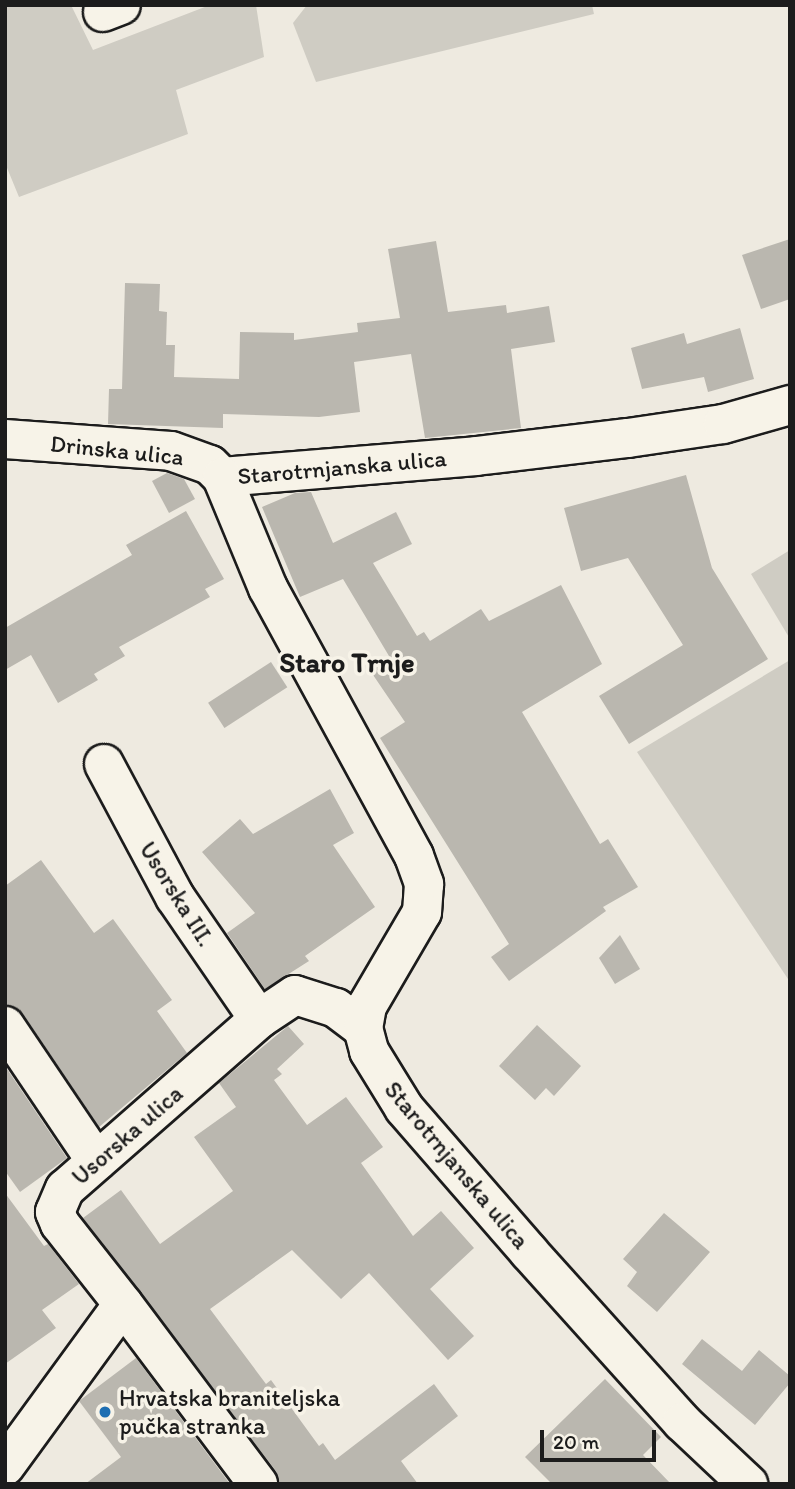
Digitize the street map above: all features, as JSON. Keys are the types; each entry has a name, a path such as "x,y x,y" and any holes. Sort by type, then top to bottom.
{"street":[{"name":"Starotrnjanska ulica","path":"748,1484 682,1422 404,1108 369,1051 363,1028 375,988 422,912 424,884 414,856 268,588 222,477 476,456 628,438 723,424 790,405"},
{"name":"Drinska ulica","path":"5,439 171,451 210,465 222,477"},
{"name":"Usorska III.","path":"104,764 175,897 259,1020"},
{"name":"Usorska ulica","path":"123,1304 55,1212 65,1189 259,1020 295,995 336,1007 363,1028"},
{"path":"5,1026 96,1161"},
{"path":"5,1466 123,1304 258,1484"}],"shaded area":[{"path":"5,5 71,5 93,50 210,5 256,5 264,57 176,90 188,134 19,197 5,163"},
{"path":"307,5 592,5 594,14 316,82 293,23"},
{"path":"790,550 790,639 751,574"},
{"path":"790,660 790,982 637,752"}],"building":[{"path":"790,239 790,299 761,309 742,255"},
{"path":"436,241 448,312 506,305 507,313 549,306 555,342 511,349 521,428 425,438 411,354 354,362 360,412 319,417 223,414 223,428 108,424 109,389 122,389 125,283 160,284 159,311 167,312 166,345 175,345 174,377 239,379 240,332 294,333 294,340 358,332 357,323 400,318 388,249"},
{"path":"740,328 754,379 708,392 704,377 642,389 631,348 684,333 687,344"},
{"path":"167,473 184,479 195,499 169,513 152,481"},
{"path":"686,475 712,568 768,659 629,744 599,696 683,645 628,558 581,571 564,508"},
{"path":"311,492 333,543 396,512 412,544 373,563 417,636 424,632 430,641 481,609 489,621 561,585 602,664 522,712 600,844 608,839 638,887 603,907 606,911 509,981 491,957 509,944 380,738 405,722 369,669 389,656 343,579 300,597 262,507 295,493"},
{"path":"186,511 224,579 205,589 210,597 119,647 125,656 94,674 98,680 58,703 31,655 5,670 5,628 132,555 126,545"},
{"path":"271,662 287,687 224,728 208,703"},
{"path":"330,789 354,833 333,845 375,907 305,956 309,961 265,989 227,933 255,913 202,852 240,819 253,834"},
{"path":"41,860 94,933 113,919 172,1000 157,1011 187,1053 99,1127 23,1014 5,1004 5,886"},
{"path":"620,935 640,969 615,984 599,958"},
{"path":"537,1025 581,1066 554,1096 546,1088 535,1100 499,1066"},
{"path":"288,1026 304,1044 277,1069 282,1074 274,1080 307,1125 346,1097 383,1147 361,1163 413,1236 441,1211 474,1248 430,1289 474,1336 448,1360 369,1273 341,1299 292,1250 210,1309 266,1384 271,1380 319,1446 323,1443 335,1460 434,1384 458,1416 401,1461 418,1484 279,1484 276,1471 83,1218 121,1190 160,1244 233,1191 194,1137 236,1107 219,1083"},
{"path":"5,1066 67,1158 20,1192 5,1171"},
{"path":"5,1193 44,1246 48,1244 79,1284 42,1310 56,1328 5,1364"},
{"path":"664,1213 710,1252 657,1312 627,1286 637,1272 623,1259"},
{"path":"702,1339 742,1371 759,1350 790,1376 790,1383 755,1425 682,1364"},
{"path":"136,1358 230,1484 85,1484 121,1457 79,1401"},
{"path":"605,1379 661,1437 643,1455 671,1484 552,1484 525,1457"}],"place":[{"name":"Hrvatska braniteljska pučka stranka","path":"105,1412"}],"district":[{"name":"Staro Trnje","path":"347,662"}]}
